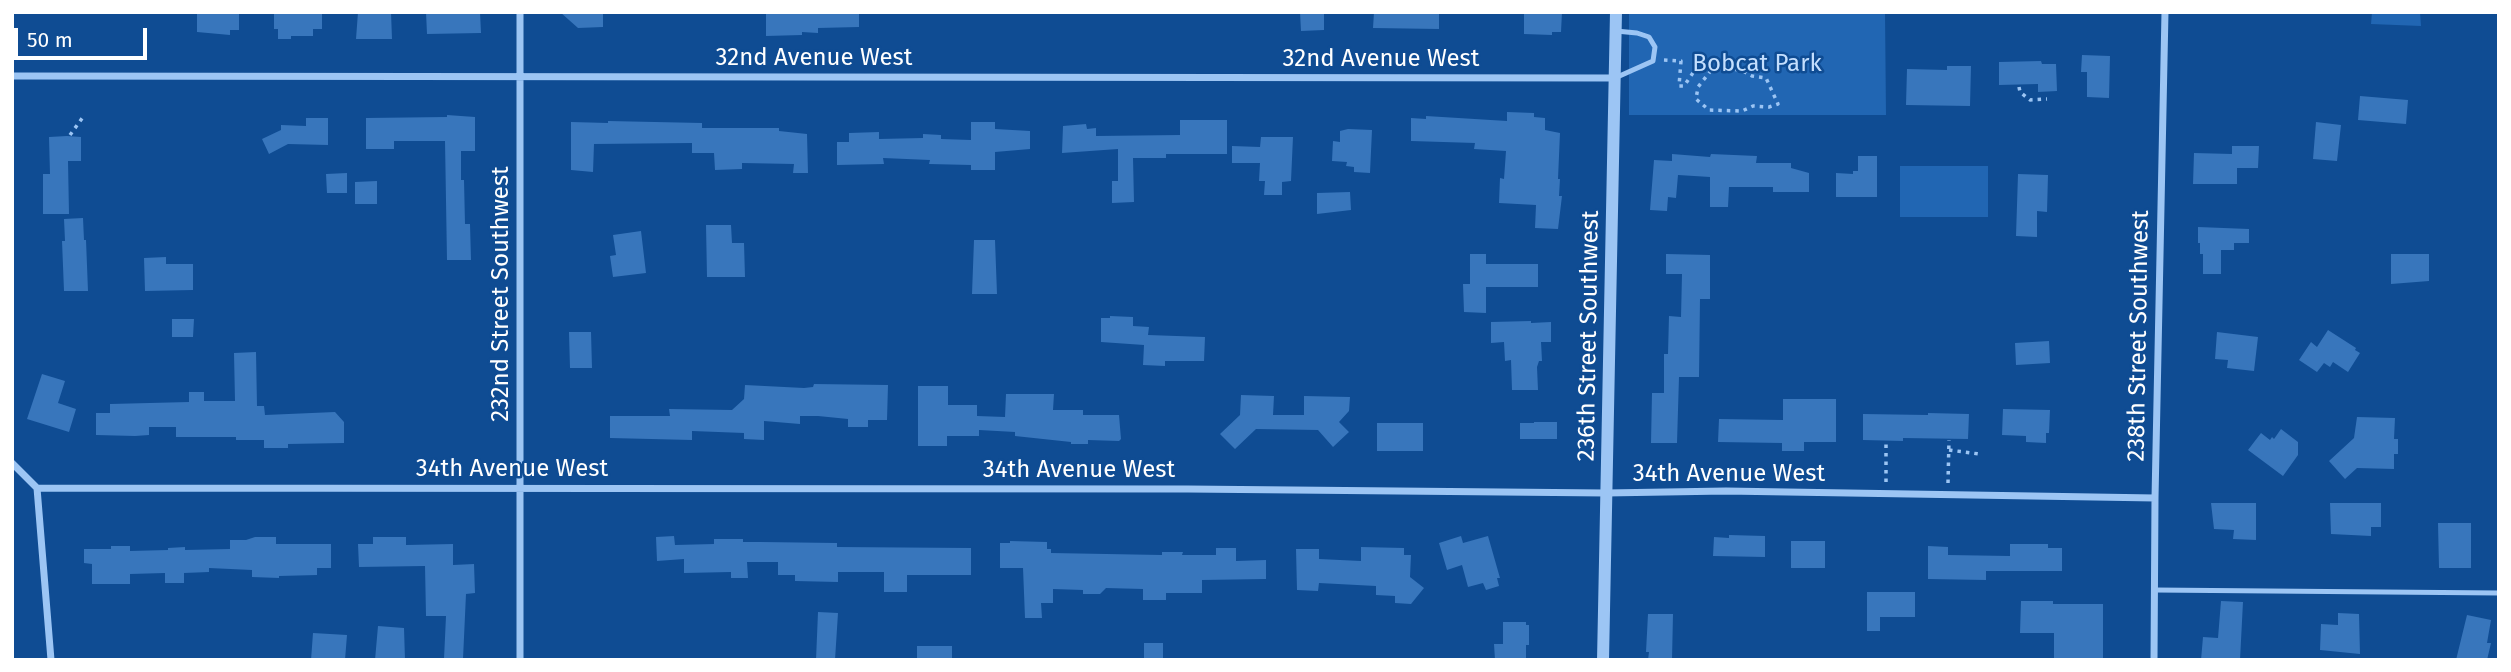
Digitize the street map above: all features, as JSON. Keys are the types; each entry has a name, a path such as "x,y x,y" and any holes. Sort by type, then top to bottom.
{"street":[{"name":"232nd Street Southwest","path":"520,12 520,660"},
{"name":"236th Street Southwest","path":"1604,660 1616,12"},
{"name":"238th Street Southwest","path":"2154,660 2165,12"},
{"name":"32nd Avenue West","path":"12,76 1615,78"},
{"path":"12,463 37,488 51,660"},
{"name":"34th Avenue West","path":"37,488 1188,489 1606,494 1726,491 2155,498"}],"lane":[{"path":"1615,78 1629,70 1647,65 1654,59 1655,47 1649,37 1616,31"},
{"path":"2155,590 2499,593"}],"path":[{"path":"1654,59 1681,61 1679,86 1684,86 1699,64 1713,68 1741,69 1752,76 1766,78 1778,104 1769,107 1753,106 1742,111 1709,110 1696,99 1698,87 1713,68"},
{"path":"2019,87 2020,92 2030,100 2047,99"},
{"path":"70,135 83,117"},
{"path":"1948,495 1949,440"},
{"path":"1886,443 1886,494"},
{"path":"1949,450 1979,454"}],"green space":[{"name":"Bobcat Park","path":"1629,12 1885,12 1886,115 1629,115"},
{"path":"2372,12 2420,12 2421,26 2371,24"},
{"path":"1900,166 1988,166 1988,217 1900,217"}],"building":[{"path":"197,12 239,13 239,30 230,30 230,35 197,32"},
{"path":"274,12 322,12 322,29 313,29 313,36 278,39 278,29 274,29"},
{"path":"358,12 391,12 392,39 356,39"},
{"path":"426,12 480,12 481,33 427,34"},
{"path":"560,12 603,12 603,27 578,28"},
{"path":"859,12 859,27 818,28 818,33 766,36 766,13"},
{"path":"1300,12 1324,12 1324,30 1301,31"},
{"path":"1374,12 1439,12 1439,29 1373,28"},
{"path":"1524,12 1562,12 1561,32 1552,32 1552,35 1524,34"},
{"path":"2082,55 2110,56 2109,98 2087,97 2087,72 2081,72"},
{"path":"2041,61 2042,64 2056,64 2057,91 2038,92 2038,84 1999,85 1999,62"},
{"path":"1947,66 1971,66 1970,106 1906,105 1907,69 1947,70"},
{"path":"2360,96 2408,100 2406,124 2358,120"},
{"path":"1507,112 1534,113 1534,117 1545,118 1545,130 1560,133 1558,179 1559,196 1562,196 1558,229 1535,228 1536,205 1499,203 1500,178 1504,179 1506,151 1474,149 1475,143 1411,141 1411,118 1426,119 1426,116 1507,121"},
{"path":"447,115 475,117 475,151 461,151 465,224 470,224 471,260 447,260 445,141 394,141 394,149 366,149 366,118"},
{"path":"306,118 328,118 328,145 288,144 269,154 262,139 281,130 281,125 306,126"},
{"path":"1180,120 1227,120 1227,154 1166,154 1166,158 1133,158 1134,202 1112,203 1112,181 1118,181 1118,149 1062,153 1063,126 1086,124 1087,129 1096,128 1096,136 1180,135"},
{"path":"571,122 702,123 702,128 779,128 779,131 807,134 808,173 793,173 794,164 742,163 742,169 715,170 714,153 692,153 692,143 594,144 593,172 571,170"},
{"path":"971,122 995,122 995,129 1030,131 1030,149 995,152 995,170 971,170 971,165 929,164 930,160 883,158 884,164 837,165 837,142 849,142 849,133 879,132 879,139 923,138 923,134 941,135 941,139 971,140"},
{"path":"2316,122 2341,125 2337,161 2313,159"},
{"path":"1372,130 1370,173 1354,172 1354,167 1346,166 1347,162 1332,161 1333,141 1340,142 1340,131"},
{"path":"49,137 81,137 81,161 68,161 69,214 43,214 43,174 50,174"},
{"path":"1261,137 1293,137 1291,181 1282,182 1282,195 1264,195 1265,181 1259,181 1260,163 1232,163 1232,146 1260,147"},
{"path":"2232,146 2259,146 2258,168 2237,168 2237,184 2193,184 2194,153 2232,154"},
{"path":"1672,154 1710,157 1711,154 1757,156 1756,163 1791,163 1791,168 1809,173 1809,192 1773,192 1773,187 1729,187 1728,207 1710,207 1710,177 1678,175 1676,198 1668,197 1667,211 1650,210 1654,160 1672,161"},
{"path":"1858,156 1877,156 1877,197 1836,197 1836,173 1853,174 1853,171 1858,171"},
{"path":"347,173 347,193 327,193 326,174"},
{"path":"2018,174 2048,175 2047,212 2037,211 2037,237 2016,236"},
{"path":"377,181 377,204 355,204 355,182"},
{"path":"1350,192 1351,210 1317,214 1317,193"},
{"path":"83,218 88,291 64,291 64,219"},
{"path":"706,225 731,225 732,243 744,243 745,277 707,277"},
{"path":"2198,227 2249,229 2249,243 2234,243 2234,250 2221,250 2221,274 2203,274 2203,254 2200,254"},
{"path":"641,231 646,273 613,277 610,256 616,255 613,235"},
{"path":"974,240 995,240 997,294 972,294"},
{"path":"1470,254 1486,254 1486,264 1538,264 1538,287 1486,287 1486,313 1464,312 1463,284 1470,284"},
{"path":"1666,254 1710,255 1710,299 1700,299 1699,377 1679,377 1677,443 1651,443 1652,393 1664,393 1664,354 1668,354 1669,316 1681,317 1682,274 1666,274"},
{"path":"2391,254 2429,254 2429,281 2391,284"},
{"path":"166,257 166,264 193,264 193,290 145,291 144,258"},
{"path":"1133,317 1133,326 1149,327 1148,335 1205,337 1204,361 1165,361 1165,366 1143,365 1144,345 1101,342 1101,318"},
{"path":"172,319 194,319 193,337 172,337"},
{"path":"1491,322 1551,322 1551,342 1541,342 1542,361 1539,361 1537,367 1538,390 1512,390 1511,360 1505,361 1504,342 1491,343"},
{"path":"2328,330 2360,353 2348,372 2333,362 2330,367 2324,363 2317,372 2299,360 2311,342 2317,347"},
{"path":"569,332 591,332 592,368 570,368"},
{"path":"2217,332 2258,337 2254,371 2227,368 2228,360 2215,359"},
{"path":"2049,341 2050,363 2016,365 2015,343"},
{"path":"256,352 257,406 264,406 265,415 335,412 344,422 344,443 288,444 288,448 264,448 264,440 176,437 176,427 149,427 149,435 96,435 96,413 110,413 110,404 189,402 189,392 204,392 204,401 235,401 234,353"},
{"path":"42,374 65,381 58,403 76,409 69,432 27,419"},
{"path":"814,384 888,385 887,420 868,420 868,427 848,427 848,419 818,416 800,416 800,424 764,421 764,440 744,439 744,433 692,431 692,440 610,438 610,416 670,416 669,409 732,410 744,399 745,385 804,388 813,387"},
{"path":"918,386 948,386 948,405 977,405 977,416 1005,417 1006,394 1054,394 1053,410 1083,410 1083,415 1119,415 1121,439 1088,440 1088,444 1071,444 1015,436 1015,432 979,430 979,436 947,436 947,446 918,446"},
{"path":"1241,395 1274,396 1273,415 1304,415 1304,396 1350,397 1349,411 1339,422 1349,432 1333,447 1318,430 1256,429 1235,449 1220,434 1240,415"},
{"path":"1783,399 1836,399 1836,442 1804,442 1804,451 1782,451 1782,443 1718,442 1719,419 1783,420"},
{"path":"2003,409 2050,410 2046,443 2026,442 2026,436 2002,435"},
{"path":"1863,414 1969,414 1968,439 1863,440"},
{"path":"2357,417 2395,418 2394,439 2398,439 2398,454 2394,454 2394,469 2357,468 2345,479 2329,461 2354,438"},
{"path":"1557,422 1557,439 1520,439 1520,423"},
{"path":"1377,423 1423,423 1423,451 1377,451"},
{"path":"2281,429 2298,442 2298,455 2283,476 2248,450 2261,433 2270,440 2272,437 2274,439"},
{"path":"2211,503 2256,503 2256,540 2233,539 2234,530 2214,529"},
{"path":"2330,503 2381,503 2381,527 2371,527 2371,536 2331,534"},
{"path":"2438,523 2471,523 2471,568 2439,568"},
{"path":"1729,535 1765,536 1765,557 1713,556 1714,537 1729,538"},
{"path":"674,536 675,545 714,544 714,539 743,539 743,542 837,543 837,547 971,548 971,575 907,575 907,592 884,592 884,572 838,572 838,582 795,581 795,575 778,575 778,562 747,562 748,578 731,578 731,572 684,573 684,559 657,561 656,537"},
{"path":"1461,536 1463,543 1488,536 1500,578 1497,578 1499,586 1486,590 1483,583 1468,587 1462,565 1447,570 1439,543"},
{"path":"276,537 276,544 331,544 331,568 317,568 317,575 279,578 252,577 252,570 209,568 209,572 184,573 184,583 165,583 165,573 130,574 130,584 92,584 92,564 84,563 84,549 130,546 130,551 185,547 185,550 230,549 230,540"},
{"path":"373,537 406,537 406,545 453,544 453,565 474,564 475,593 466,594 463,659 444,659 446,616 426,616 425,566 359,567 358,544 373,544"},
{"path":"1791,541 1825,541 1825,568 1791,568"},
{"path":"1047,542 1047,549 1051,549 1051,553 1162,555 1162,552 1183,552 1182,555 1216,555 1216,548 1236,548 1236,561 1266,560 1266,579 1202,580 1202,593 1166,593 1166,600 1143,600 1143,589 1106,588 1100,594 1083,594 1083,590 1053,589 1053,603 1041,603 1042,618 1025,618 1023,568 1000,568 1000,543"},
{"path":"2010,544 2048,544 2048,548 2062,548 2062,571 1986,571 1986,580 1928,579 1928,546 1948,547 1948,555 2010,556"},
{"path":"1361,547 1404,548 1404,555 1411,555 1410,577 1424,588 1411,604 1395,603 1395,596 1376,595 1376,586 1319,583 1318,591 1297,590 1296,549 1319,549 1319,559 1361,561"},
{"path":"1867,592 1915,592 1915,617 1880,617 1880,631 1867,631"},
{"path":"2021,601 2103,604 2103,660 2054,659 2054,633 2020,633"},
{"path":"2221,601 2243,602 2240,660 2201,660 2203,637 2218,638"},
{"path":"818,612 838,613 835,660 816,660"},
{"path":"2338,613 2359,614 2360,654 2320,650 2321,624 2338,625"},
{"path":"1648,614 1673,614 1672,660 1648,660"},
{"path":"2467,615 2491,620 2487,643 2491,643 2487,660 2456,660"},
{"path":"1503,622 1526,622 1526,625 1529,625 1526,660 1495,660 1494,644 1503,644"},
{"path":"378,626 404,628 405,660 375,660"},
{"path":"313,633 347,635 345,660 311,660"},
{"path":"1144,643 1163,643 1163,660 1144,660"},
{"path":"917,646 952,646 952,660 917,660"}]}
